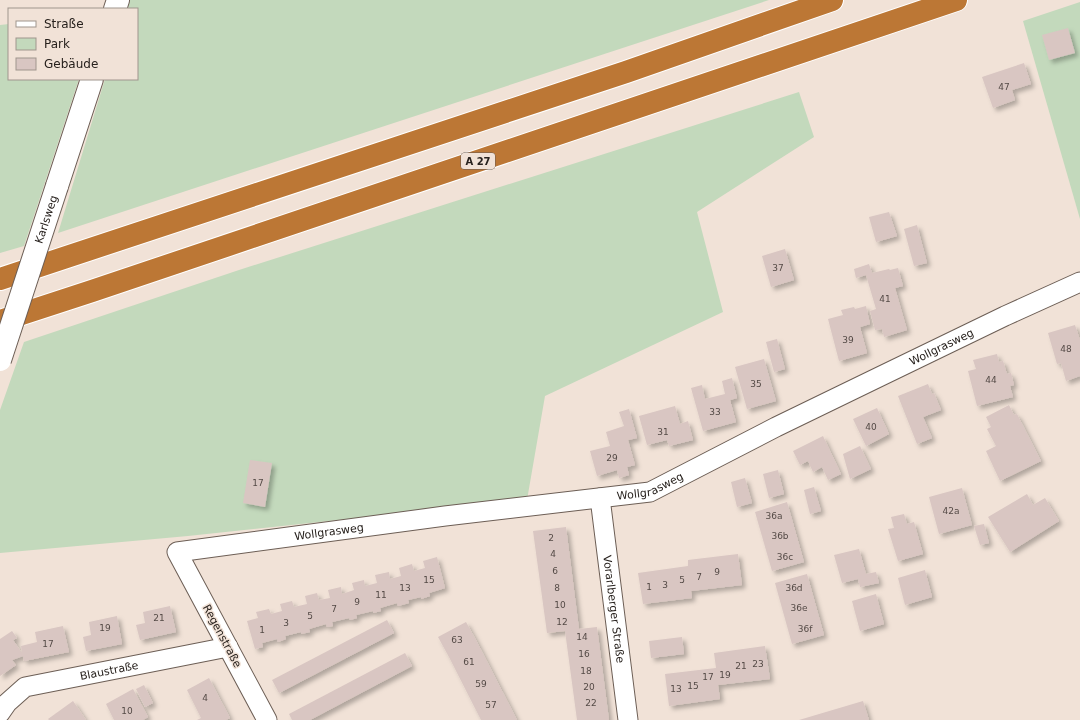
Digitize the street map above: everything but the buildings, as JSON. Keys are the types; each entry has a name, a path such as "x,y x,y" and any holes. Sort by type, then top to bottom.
{"highway":[{"path":"0,279 626,72 832,0"},
{"name":"A 27","path":"0,321 956,0"}],"street":[{"name":"Karlsweg","path":"0,360 92,80"},
{"name":"Wollgrasweg","path":"177,552 445,516 650,492 831,400 1005,316 1080,282"},
{"name":"Vorarlberger Straße","path":"600,498 628,720"},
{"name":"Regenstraße","path":"177,552 267,720"},
{"name":"Blaustraße","path":"0,713 7,703 25,687 228,647"}],"green space":[{"path":"130,0 769,0 58,233 105,80 138,80 138,8 127,8"},
{"path":"1080,2 1080,219 1023,21"},
{"path":"8,24 8,80 79,80 24,246 0,253 0,25"},
{"path":"799,92 814,137 697,212 723,312 545,396 527,500 188,536 0,553 0,410 24,342 239,270"}]}
